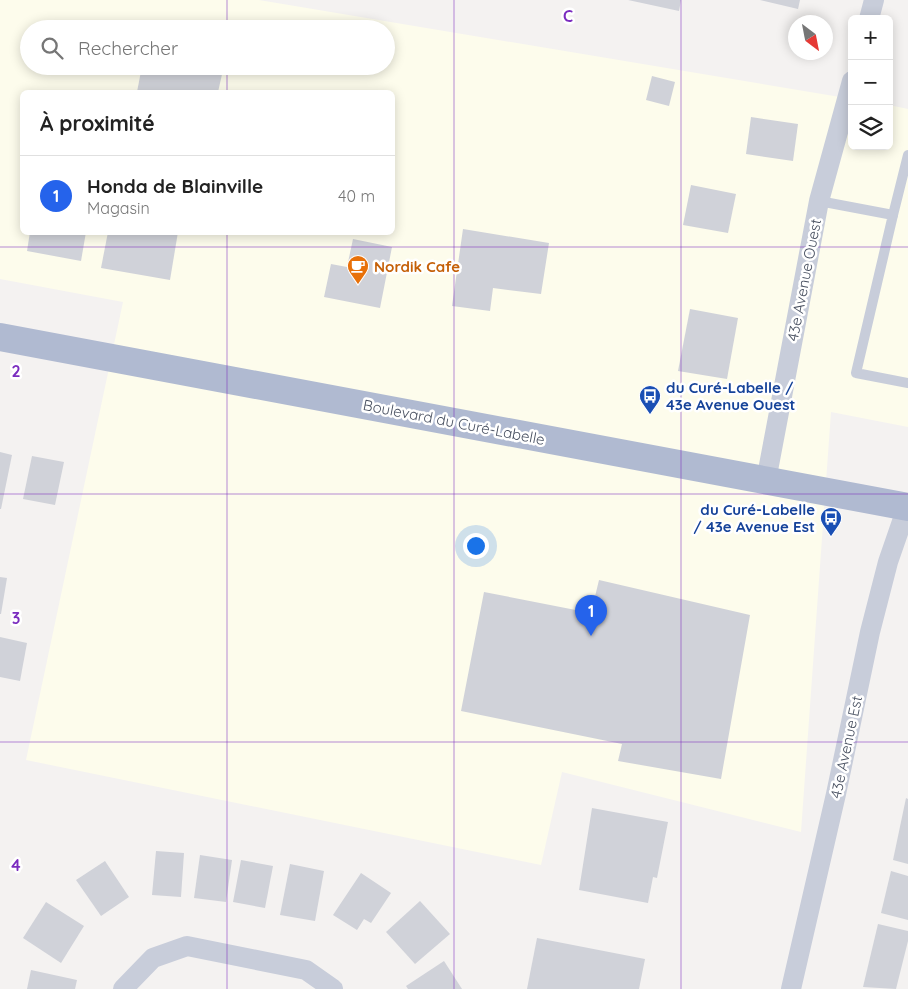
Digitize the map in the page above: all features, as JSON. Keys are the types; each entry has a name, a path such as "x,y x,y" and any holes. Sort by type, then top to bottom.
{"main road":[{"name":"Boulevard du Curé-Labelle","path":"0,337 908,506"}],"street":[{"path":"870,15 874,0"},
{"name":"43e Avenue Ouest","path":"766,481 819,201 848,96"},
{"name":"43e Avenue Est","path":"791,989 836,794 870,632 888,562 908,506"},
{"path":"123,989 153,958 187,946 306,970 334,989"}],"lane":[{"path":"908,155 856,373 908,383"},
{"path":"819,201 894,214"}],"shaded area":[{"path":"0,0 259,0 379,20 20,20 20,75 395,75 395,23 848,98 848,150 893,150 893,106 908,109 908,427 831,412 801,832 562,772 541,865 26,760 123,302 0,279"}],"building":[{"path":"628,0 681,0 679,11"},
{"path":"760,0 800,0 798,9"},
{"path":"140,75 222,75 218,90 137,90"},
{"path":"652,76 675,82 669,106 646,100"},
{"path":"751,117 798,124 793,161 746,154"},
{"path":"691,185 736,194 728,233 683,225"},
{"path":"463,229 549,243 541,294 493,288 490,311 452,306"},
{"path":"30,235 85,235 81,261 27,251"},
{"path":"107,235 178,235 170,280 101,268"},
{"path":"353,239 392,247 380,308 324,297 331,264 347,267"},
{"path":"690,309 738,318 727,379 678,371"},
{"path":"0,452 12,455 1,509 0,509"},
{"path":"32,456 64,462 55,505 23,499"},
{"path":"0,577 7,578 1,614 0,614"},
{"path":"599,580 750,615 721,779 618,761 622,744 461,711 484,592 591,613"},
{"path":"0,637 27,643 20,681 0,677"},
{"path":"906,798 908,799 908,864 893,860"},
{"path":"592,808 668,822 657,878 653,877 648,903 579,890"},
{"path":"156,851 184,853 181,897 152,895"},
{"path":"200,855 232,860 226,902 194,898"},
{"path":"241,860 273,866 265,908 233,902"},
{"path":"105,861 129,897 101,916 76,880"},
{"path":"290,864 324,871 315,921 280,915"},
{"path":"891,871 908,876 908,920 881,913"},
{"path":"361,873 391,893 371,923 364,919 357,930 333,915"},
{"path":"420,901 450,934 415,964 386,932"},
{"path":"46,902 84,926 61,963 23,938"},
{"path":"878,924 908,931 908,941 896,989 863,987"},
{"path":"537,938 645,959 639,989 527,989"},
{"path":"444,961 462,989 408,989 406,986"},
{"path":"31,970 77,980 75,989 27,989"}],"place":[{"name":"Nordik Cafe","path":"358,285"},
{"name":"du Curé-Labelle / 43e Avenue Ouest","path":"650,415"},
{"name":"du Curé-Labelle / 43e Avenue Est","path":"831,537"},
{"name":"Honda de Blainville","path":"591,636"}]}
